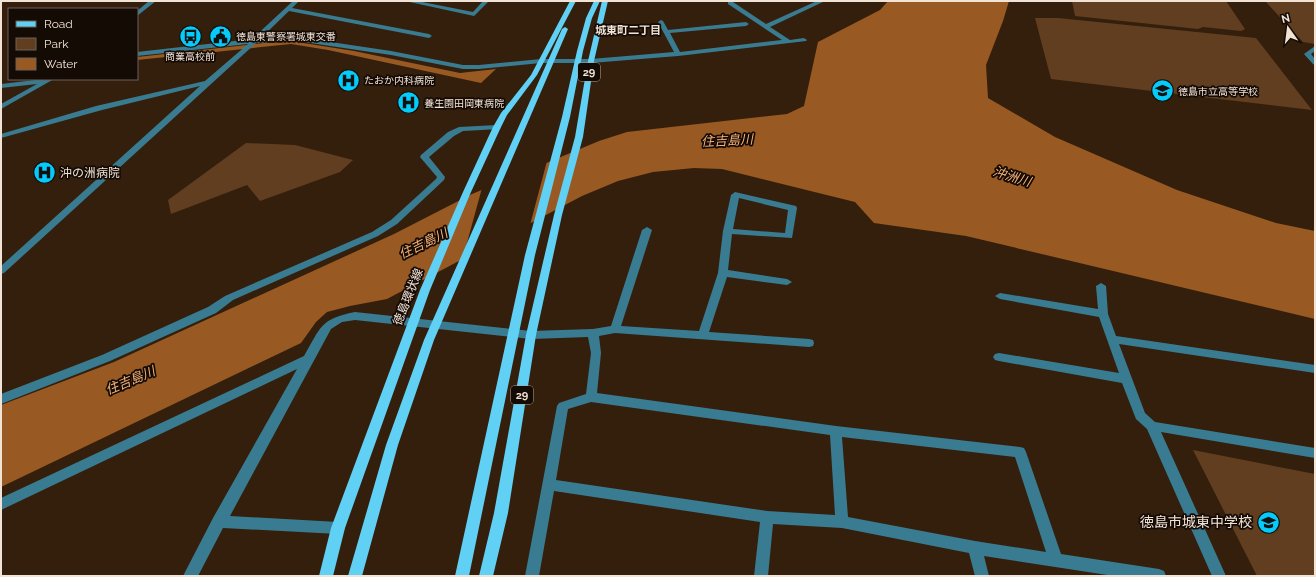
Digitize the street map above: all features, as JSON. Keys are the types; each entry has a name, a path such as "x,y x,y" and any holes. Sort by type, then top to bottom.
{"main road":[{"name":"徳島環状線","path":"326,576 338,528 412,321 467,192 504,115 534,75 573,1"},
{"path":"356,576 392,445 416,375 451,288 532,102 580,1"},
{"path":"462,576 530,255 589,18 597,1"},
{"name":"29","path":"486,576 501,513 531,335 558,214 577,144 590,61 605,1"}],"street":[{"path":"138,13 153,1"},
{"path":"1,271 206,83 250,45 296,1"},
{"path":"408,1 474,14 486,1"},
{"path":"732,3 742,1"},
{"path":"766,26 822,1"},
{"path":"732,3 789,42"},
{"path":"288,9 429,36"},
{"path":"661,22 678,54"},
{"path":"666,32 746,24"},
{"path":"138,54 250,45 297,39 463,67 479,67 542,61 590,61 678,54 804,40"},
{"path":"1315,48 1307,54 1315,63"},
{"path":"1,86 49,80"},
{"path":"1,107 49,80"},
{"path":"1,136 99,108 192,85 206,83"},
{"path":"1,399 106,358 212,310 229,298 375,234 394,222 440,180 441,177 424,157 451,134 462,129 498,127"},
{"path":"703,335 723,273 728,232 735,195 793,208 789,236 728,232"},
{"path":"615,329 648,230"},
{"path":"723,273 787,282"},
{"path":"1101,286 1103,314 1140,416 1152,426 1219,576"},
{"path":"1000,296 1103,314"},
{"path":"190,576 218,522 327,326 339,319 355,316 531,335 593,333 615,329 808,343"},
{"path":"591,397 596,353 593,333"},
{"path":"1112,339 1315,369"},
{"path":"999,357 1126,379"},
{"path":"1,504 308,359"},
{"path":"532,576 550,485 563,406 591,397 836,431 1020,452 1056,561"},
{"path":"1152,426 1315,453"},
{"path":"836,431 842,522"},
{"path":"550,485 767,517 842,522 975,548 1159,576"},
{"path":"761,576 767,517"},
{"path":"218,522 338,528"},
{"path":"975,548 982,576"}],"green space":[{"path":"1072,1 1226,1 1245,29 1241,31 1203,27 1198,29 1075,16"},
{"path":"1265,1 1315,1 1315,44 1303,42"},
{"path":"1035,18 1058,18 1256,38 1312,110 1051,79"},
{"path":"246,143 295,145 353,160 340,172 260,201 247,185 171,214 168,200"},
{"name":"徳島市城東中学校","path":"1193,450 1315,474 1315,576 1257,576"}],"water":[{"path":"888,1 1009,1 986,65 988,98 1055,137 1177,190 1276,223 1315,231 1315,319 966,236 874,223 855,202 722,169 694,168 653,172 618,181 582,196 387,299 327,312 316,322 301,343 1,487 1,405 114,362 394,234 472,194 599,141 627,132 787,114 804,106 818,42 880,10"},
{"path":"297,42 354,51 460,73 496,69 481,83 328,50 291,44 138,60 138,57 264,43"}],"pier":[{"path":"547,161 530,225 462,261 482,188"}],"place":[{"name":"商業高校前","path":"190,36"},
{"name":"徳島東警察署城東交番","path":"220,36"},
{"name":"たおか内科病院","path":"349,80"},
{"name":"徳島市立高等学校","path":"1162,91"},
{"name":"養生園田岡東病院","path":"408,103"},
{"name":"沖の洲病院","path":"45,173"},
{"name":"徳島市城東中学校","path":"1268,522"}],"district":[{"name":"城東町二丁目","path":"628,30"}],"water label":[{"name":"住吉島川","path":"727,140"},
{"name":"沖洲川","path":"1012,176"},
{"name":"住吉島川","path":"423,243"},
{"name":"住吉島川","path":"130,380"}]}
